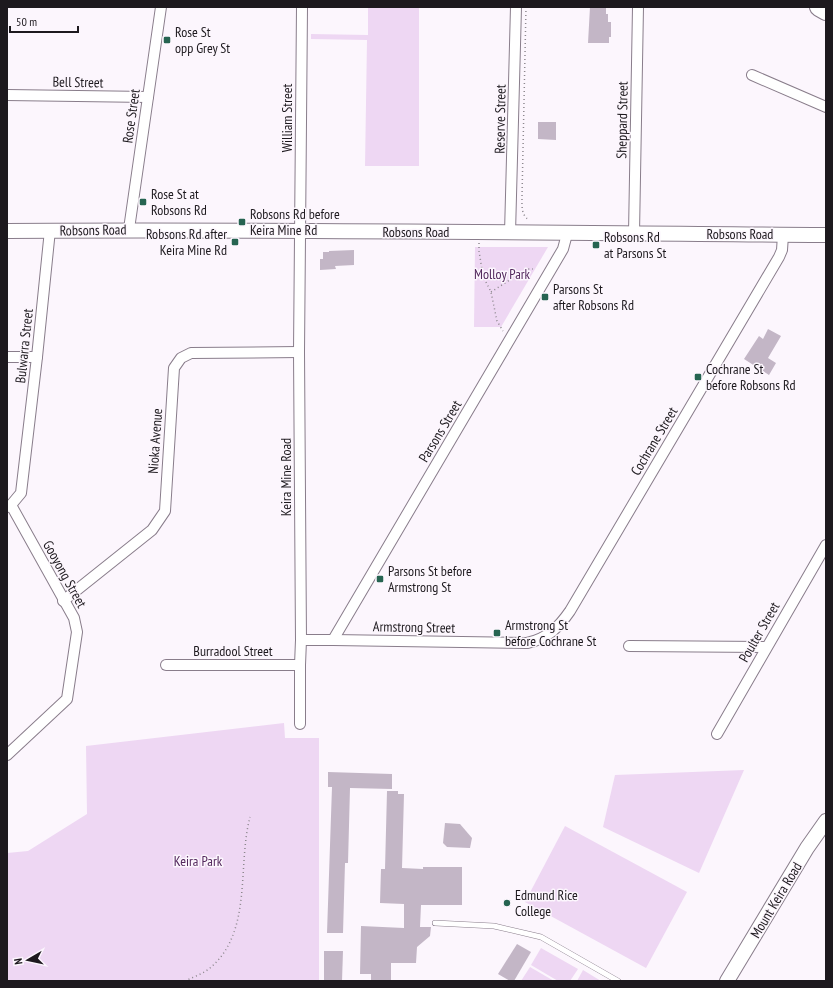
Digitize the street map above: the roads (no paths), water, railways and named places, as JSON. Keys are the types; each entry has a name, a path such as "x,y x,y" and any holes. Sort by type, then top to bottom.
{"highway":[{"path":"820,7 826,11"}],"main road":[{"name":"Robsons Road","path":"7,230 301,230 567,234 634,233 826,235"},
{"name":"Mount Keira Road","path":"727,981 807,848 826,821"}],"street":[{"name":"Rose Street","path":"129,229 161,7"},
{"name":"William Street","path":"301,230 302,7"},
{"name":"Reserve Street","path":"510,233 516,7"},
{"name":"Sheppard Street","path":"634,233 638,7"},
{"path":"752,75 826,107"},
{"name":"Bell Street","path":"7,95 148,97"},
{"name":"Bulwarra Street","path":"9,506 21,493 50,230"},
{"name":"Keira Mine Road","path":"300,724 301,640 299,352 301,230"},
{"name":"Parsons Street","path":"333,640 510,341 563,249 567,234"},
{"name":"Cochrane Street","path":"527,643 542,639 556,629 570,611 780,257 783,234"},
{"name":"Nioka Avenue","path":"63,601 152,530 165,511 174,368 180,358 191,353 299,352"},
{"path":"7,357 37,357"},
{"name":"Gooyong Street","path":"7,755 67,699 78,632 74,618 9,506"},
{"name":"Poulter Street","path":"717,734 826,545"},
{"name":"Armstrong Street","path":"301,640 527,643"},
{"path":"629,646 766,647"},
{"name":"Burradool Street","path":"166,665 300,665"}],"lane":[{"path":"435,922 494,926 540,937 618,981"}],"place":[{"name":"Rose St opp Grey St","path":"167,40"},
{"name":"Rose St at Robsons Rd","path":"143,202"},
{"name":"Robsons Rd before Keira Mine Rd","path":"242,222"},
{"name":"Robsons Rd after Keira Mine Rd","path":"235,242"},
{"name":"Robsons Rd at Parsons St","path":"596,245"},
{"name":"Parsons St after Robsons Rd","path":"545,297"},
{"name":"Cochrane St before Robsons Rd","path":"698,377"},
{"name":"Parsons St before Armstrong St","path":"380,579"},
{"name":"Armstrong St before Cochrane St","path":"497,633"},
{"name":"Edmund Rice College","path":"507,903"}],"park label":[{"name":"Molloy Park","path":"502,274"},
{"name":"Keira Park","path":"198,861"}]}
